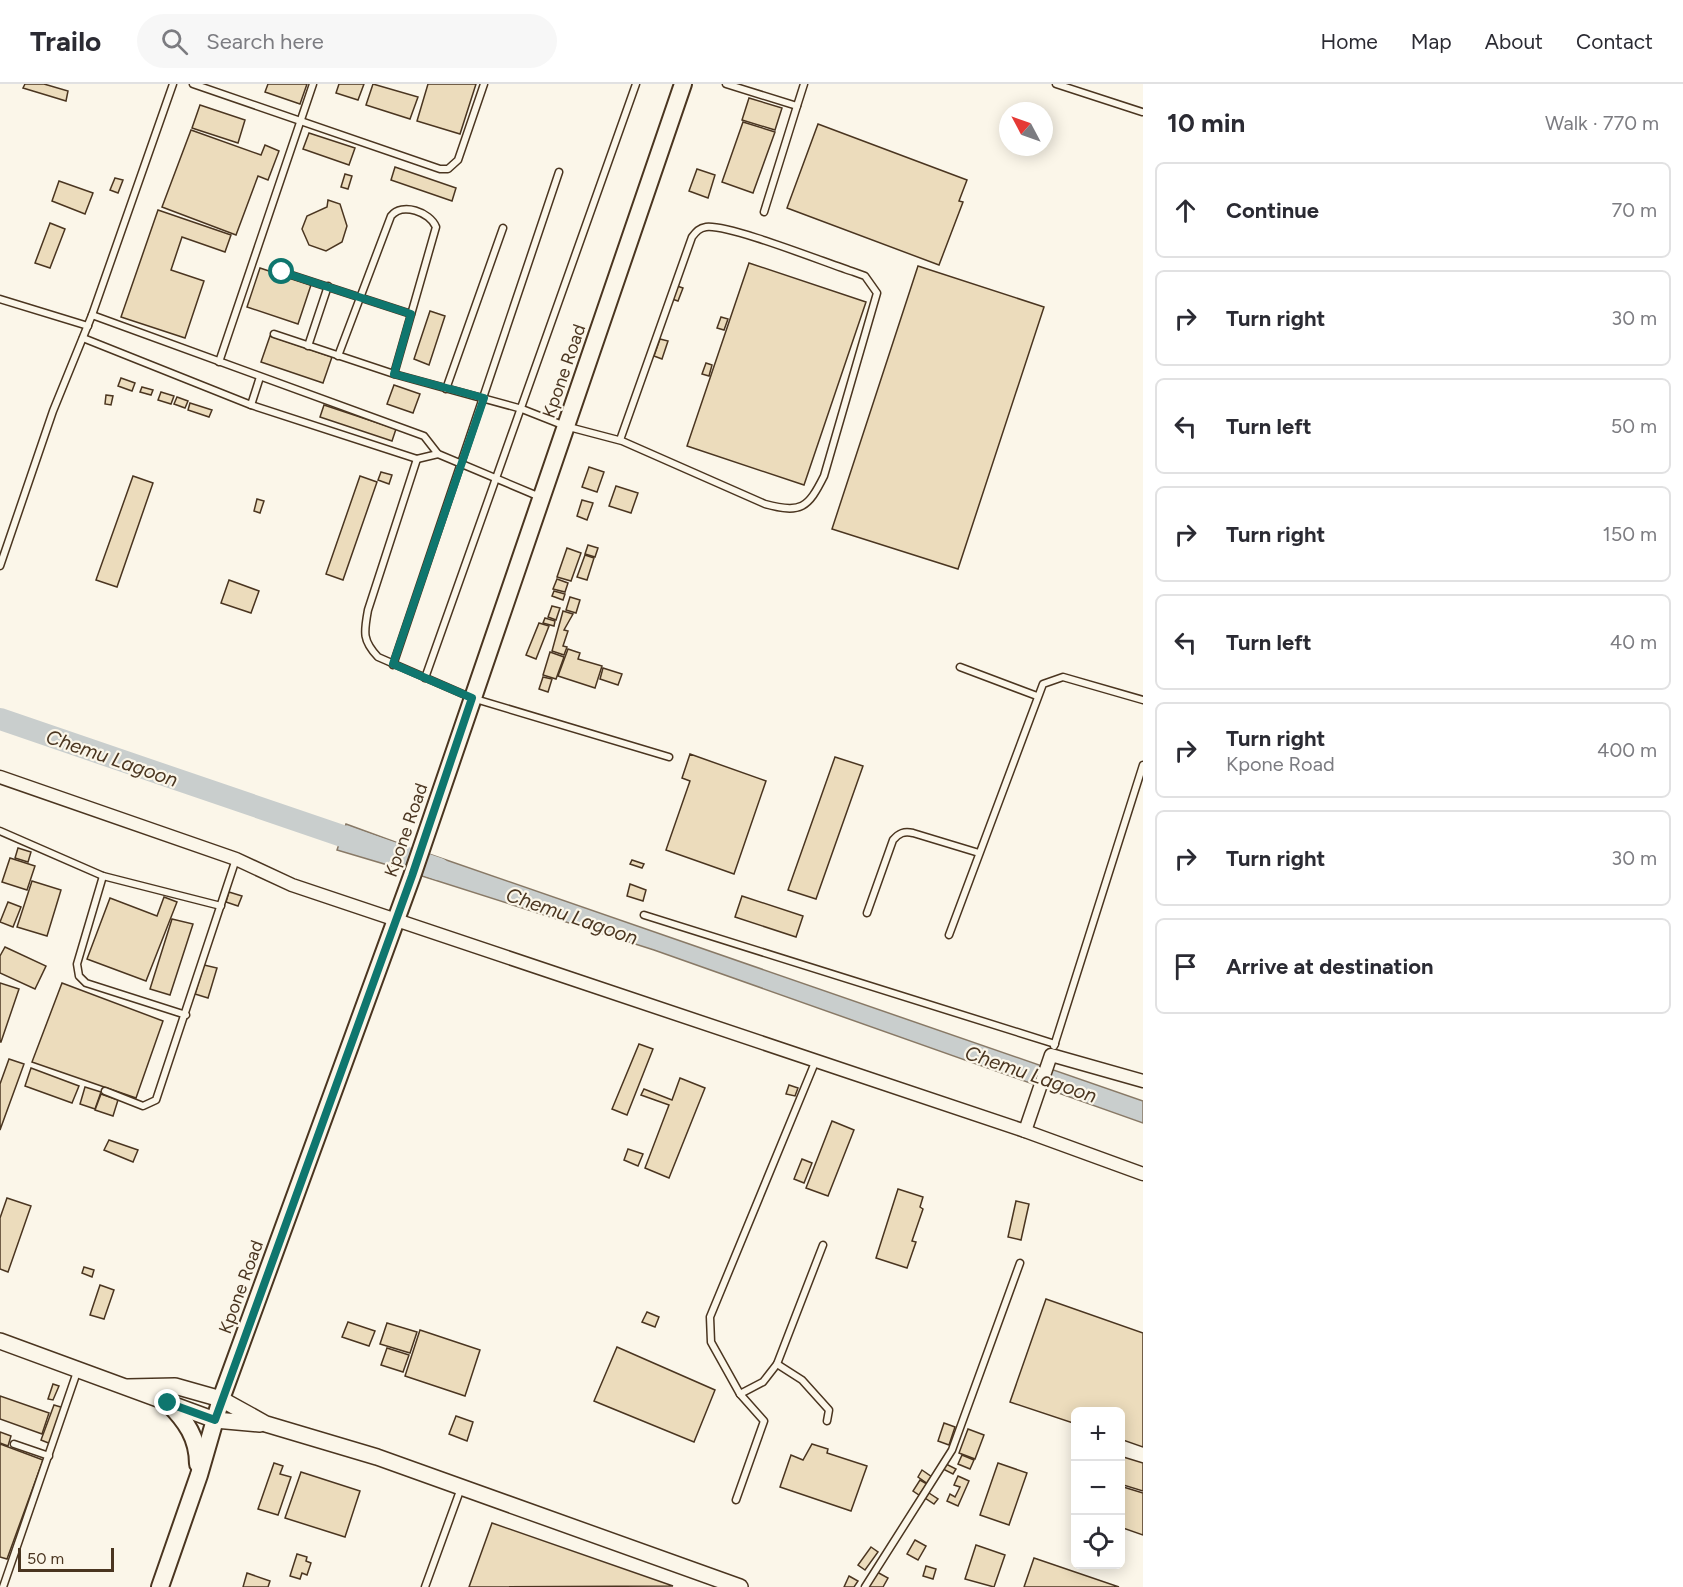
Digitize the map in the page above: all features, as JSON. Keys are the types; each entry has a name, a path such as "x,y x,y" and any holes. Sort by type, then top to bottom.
{"main road":[{"name":"Kpone Road","path":"159,1587 199,1475 221,1399 394,919 412,876 683,84"},
{"path":"168,1403 181,1416 195,1440 199,1475"}],"street":[{"path":"0,777 236,859 292,885 816,1060 1143,1174"},
{"path":"1025,1131 1053,1049 1143,1081"},
{"path":"0,1341 215,1420 266,1424 377,1457 740,1587"},
{"path":"128,1387 175,1386 221,1399 266,1424"}],"lane":[{"path":"0,566 53,411 88,326 173,84"},
{"path":"193,84 440,170 448,169 458,160 484,84"},
{"path":"219,362 313,84"},
{"path":"425,678 494,478 522,409 636,84"},
{"path":"726,84 797,106"},
{"path":"764,212 804,84"},
{"path":"1056,84 1142,112"},
{"path":"393,664 559,172"},
{"path":"338,356 391,216 396,210 403,208 429,217 436,227 394,374"},
{"path":"274,334 394,374 522,409 565,426 620,440 765,504 786,509 803,507 812,501 824,476 877,293 865,276 734,232 709,226 700,228 692,237 620,440"},
{"path":"446,388 503,228"},
{"path":"282,272 411,314"},
{"path":"308,346 328,286"},
{"path":"0,299 88,326"},
{"path":"92,315 423,436 438,454 540,497"},
{"path":"83,338 251,405 417,459 438,454"},
{"path":"251,405 260,377"},
{"path":"417,459 368,610 364,630 367,646 378,657 472,698 669,757"},
{"path":"960,667 1037,696"},
{"path":"949,935 1043,684 1063,677 1143,699"},
{"path":"644,915 1053,1049 1143,765"},
{"path":"867,914 893,840 899,834 906,831 979,853"},
{"path":"0,832 103,876 221,906"},
{"path":"105,1091 143,1106 156,1100 236,859"},
{"path":"103,876 77,963 79,976 86,983 186,1015"},
{"path":"736,1500 764,1425 761,1417 740,1394 711,1342 710,1317 816,1060"},
{"path":"740,1394 763,1382 777,1364 823,1245"},
{"path":"865,1587 952,1450 1020,1263"},
{"path":"777,1364 802,1380 829,1410 827,1420"},
{"path":"3,1587 78,1369"},
{"path":"14,1444 49,1455"},
{"path":"425,1587 462,1488"}],"water":[{"path":"346,824 398,843 391,866 337,850"},
{"path":"429,854 1143,1101 1143,1123 654,950 422,876"}],"building":[{"path":"25,84 44,84 68,91 66,101 23,88"},
{"path":"268,84 307,84 300,104 265,92"},
{"path":"339,84 364,84 358,100 336,93"},
{"path":"373,84 418,97 410,119 366,105"},
{"path":"428,84 476,84 460,134 417,121"},
{"path":"749,98 782,108 775,130 742,120"},
{"path":"200,105 245,120 238,143 192,128"},
{"path":"743,122 775,132 753,193 722,182"},
{"path":"818,124 967,180 959,201 963,202 939,265 787,208"},
{"path":"191,130 261,155 265,145 279,151 268,180 258,176 236,235 162,207"},
{"path":"309,133 355,148 349,165 303,149"},
{"path":"395,167 456,188 452,201 391,180"},
{"path":"697,169 715,175 708,198 689,191"},
{"path":"345,174 352,176 348,189 341,187"},
{"path":"115,178 123,180 118,193 110,190"},
{"path":"59,181 93,193 85,214 52,201"},
{"path":"328,200 340,204 347,226 342,242 326,251 309,245 302,229 307,216 327,207"},
{"path":"158,210 231,235 225,252 182,237 171,270 204,281 185,338 121,317"},
{"path":"50,223 65,229 50,268 35,263"},
{"path":"749,263 866,302 804,485 687,446"},
{"path":"918,266 1044,307 958,569 832,529"},
{"path":"260,268 311,285 298,324 247,307"},
{"path":"677,286 683,288 678,301 672,299"},
{"path":"430,311 445,316 429,365 414,359"},
{"path":"721,317 728,319 724,330 717,328"},
{"path":"270,336 332,357 323,383 261,362"},
{"path":"660,339 668,341 662,359 654,356"},
{"path":"706,363 712,365 709,376 702,374"},
{"path":"121,378 135,383 132,391 118,386"},
{"path":"394,385 420,394 413,413 387,404"},
{"path":"142,387 153,390 151,395 140,392"},
{"path":"161,392 174,396 171,404 158,400"},
{"path":"106,395 113,396 111,405 105,404"},
{"path":"177,397 188,401 185,408 174,404"},
{"path":"190,403 212,410 209,417 188,410"},
{"path":"324,405 396,429 392,441 320,417"},
{"path":"589,467 604,472 597,492 582,487"},
{"path":"381,472 392,475 389,484 378,480"},
{"path":"133,476 153,483 117,587 96,580"},
{"path":"360,476 377,482 343,580 326,574"},
{"path":"616,486 638,493 631,513 609,506"},
{"path":"257,499 264,501 260,513 254,511"},
{"path":"582,500 593,503 587,520 577,516"},
{"path":"588,545 598,548 595,557 585,554"},
{"path":"567,548 581,553 571,581 557,577"},
{"path":"585,555 594,558 587,580 577,577"},
{"path":"557,579 568,583 565,592 553,589"},
{"path":"229,580 259,591 251,613 221,603"},
{"path":"554,591 565,594 563,600 552,596"},
{"path":"570,597 580,600 576,613 566,610"},
{"path":"552,606 560,608 556,620 548,617"},
{"path":"563,611 573,614 564,630 568,631 563,646 567,647 564,655 552,651"},
{"path":"545,618 555,621 554,626 543,623"},
{"path":"539,623 549,626 536,659 526,655"},
{"path":"568,649 580,653 578,659 602,666 595,688 558,676"},
{"path":"550,652 564,657 556,679 543,675"},
{"path":"603,668 622,674 618,685 600,679"},
{"path":"543,677 552,679 548,692 539,689"},
{"path":"690,754 766,781 734,874 666,850 690,781 682,778"},
{"path":"835,757 863,766 816,899 788,890"},
{"path":"18,848 31,852 28,862 15,858"},
{"path":"10,858 35,866 27,890 2,882"},
{"path":"632,860 644,864 642,868 630,864"},
{"path":"32,881 61,890 47,936 17,927"},
{"path":"630,884 646,890 643,901 627,896"},
{"path":"229,892 242,896 238,906 226,902"},
{"path":"742,896 803,916 796,937 735,917"},
{"path":"164,897 177,902 146,981 87,959 110,898 157,916"},
{"path":"8,902 21,907 13,927 0,922"},
{"path":"172,919 193,924 170,995 150,989"},
{"path":"5,947 46,966 35,989 0,973 0,956"},
{"path":"204,965 217,968 208,998 195,994"},
{"path":"0,983 19,989 1,1042 0,1042"},
{"path":"62,983 163,1021 136,1098 32,1062"},
{"path":"639,1044 653,1049 627,1115 612,1109"},
{"path":"9,1059 24,1064 0,1130 0,1084"},
{"path":"31,1068 79,1086 72,1103 25,1086"},
{"path":"680,1078 705,1088 669,1178 645,1168 669,1105 641,1095 644,1089 672,1100"},
{"path":"789,1085 798,1088 795,1096 786,1094"},
{"path":"85,1087 101,1092 95,1109 80,1104"},
{"path":"101,1094 118,1100 113,1116 95,1110"},
{"path":"832,1121 854,1130 828,1196 806,1188"},
{"path":"109,1140 138,1150 133,1162 104,1150"},
{"path":"628,1149 643,1154 638,1166 624,1160"},
{"path":"802,1159 812,1163 804,1183 794,1179"},
{"path":"898,1189 923,1197 920,1207 923,1209 912,1241 916,1242 907,1268 876,1258"},
{"path":"7,1198 31,1206 8,1272 0,1269 0,1218"},
{"path":"1016,1201 1029,1204 1021,1240 1008,1237"},
{"path":"84,1267 94,1270 92,1277 82,1273"},
{"path":"100,1285 114,1290 104,1319 90,1315"},
{"path":"1046,1299 1143,1333 1143,1447 1125,1441 1125,1407 1071,1407 1071,1422 1010,1402"},
{"path":"647,1312 659,1317 655,1327 642,1322"},
{"path":"348,1322 375,1331 369,1346 342,1337"},
{"path":"387,1323 417,1332 410,1353 380,1344"},
{"path":"420,1330 480,1350 465,1396 405,1376"},
{"path":"617,1347 715,1390 694,1442 594,1401"},
{"path":"387,1348 409,1355 403,1372 381,1365"},
{"path":"53,1384 59,1386 53,1400 48,1399"},
{"path":"0,1396 49,1413 42,1434 0,1419"},
{"path":"54,1405 64,1408 51,1444 41,1440"},
{"path":"456,1416 473,1422 467,1441 449,1434"},
{"path":"944,1423 955,1427 949,1445 938,1441"},
{"path":"968,1429 984,1435 975,1459 959,1453"},
{"path":"0,1432 11,1436 8,1446 0,1443"},
{"path":"0,1444 43,1460 7,1559 0,1557"},
{"path":"812,1444 828,1449 827,1453 867,1466 851,1511 780,1487 791,1455 803,1460"},
{"path":"962,1455 974,1460 970,1469 958,1464"},
{"path":"1125,1458 1143,1463 1143,1491 1125,1486"},
{"path":"274,1463 283,1466 280,1474 291,1477 278,1515 258,1509"},
{"path":"998,1463 1027,1473 1009,1525 980,1515"},
{"path":"946,1464 956,1469 953,1474 943,1469"},
{"path":"922,1470 932,1477 928,1484 918,1477"},
{"path":"301,1472 360,1491 345,1537 285,1518"},
{"path":"958,1476 969,1481 958,1506 947,1501 950,1494 955,1497 960,1487 954,1485"},
{"path":"920,1480 927,1484 919,1495 913,1491"},
{"path":"1125,1488 1143,1493 1143,1535 1125,1529"},
{"path":"929,1493 938,1499 934,1504 925,1498"},
{"path":"492,1523 673,1586 469,1587"},
{"path":"915,1540 926,1546 918,1560 907,1554"},
{"path":"976,1545 1005,1555 994,1587 965,1579"},
{"path":"871,1547 878,1552 865,1570 858,1565"},
{"path":"297,1554 307,1557 306,1561 311,1563 307,1575 302,1573 300,1579 290,1576"},
{"path":"1034,1558 1119,1587 1024,1587"},
{"path":"926,1566 936,1569 933,1579 923,1576"},
{"path":"877,1572 888,1578 883,1587 869,1587"},
{"path":"247,1573 270,1581 268,1587 243,1587"},
{"path":"849,1576 858,1581 854,1587 844,1587"}],"waterway":[{"name":"Chemu Lagoon","path":"0,719 439,869"}],"route":[{"path":"168,1403 215,1420 394,919 412,876 472,698 393,664 484,398 394,374 411,314 282,272"}]}
